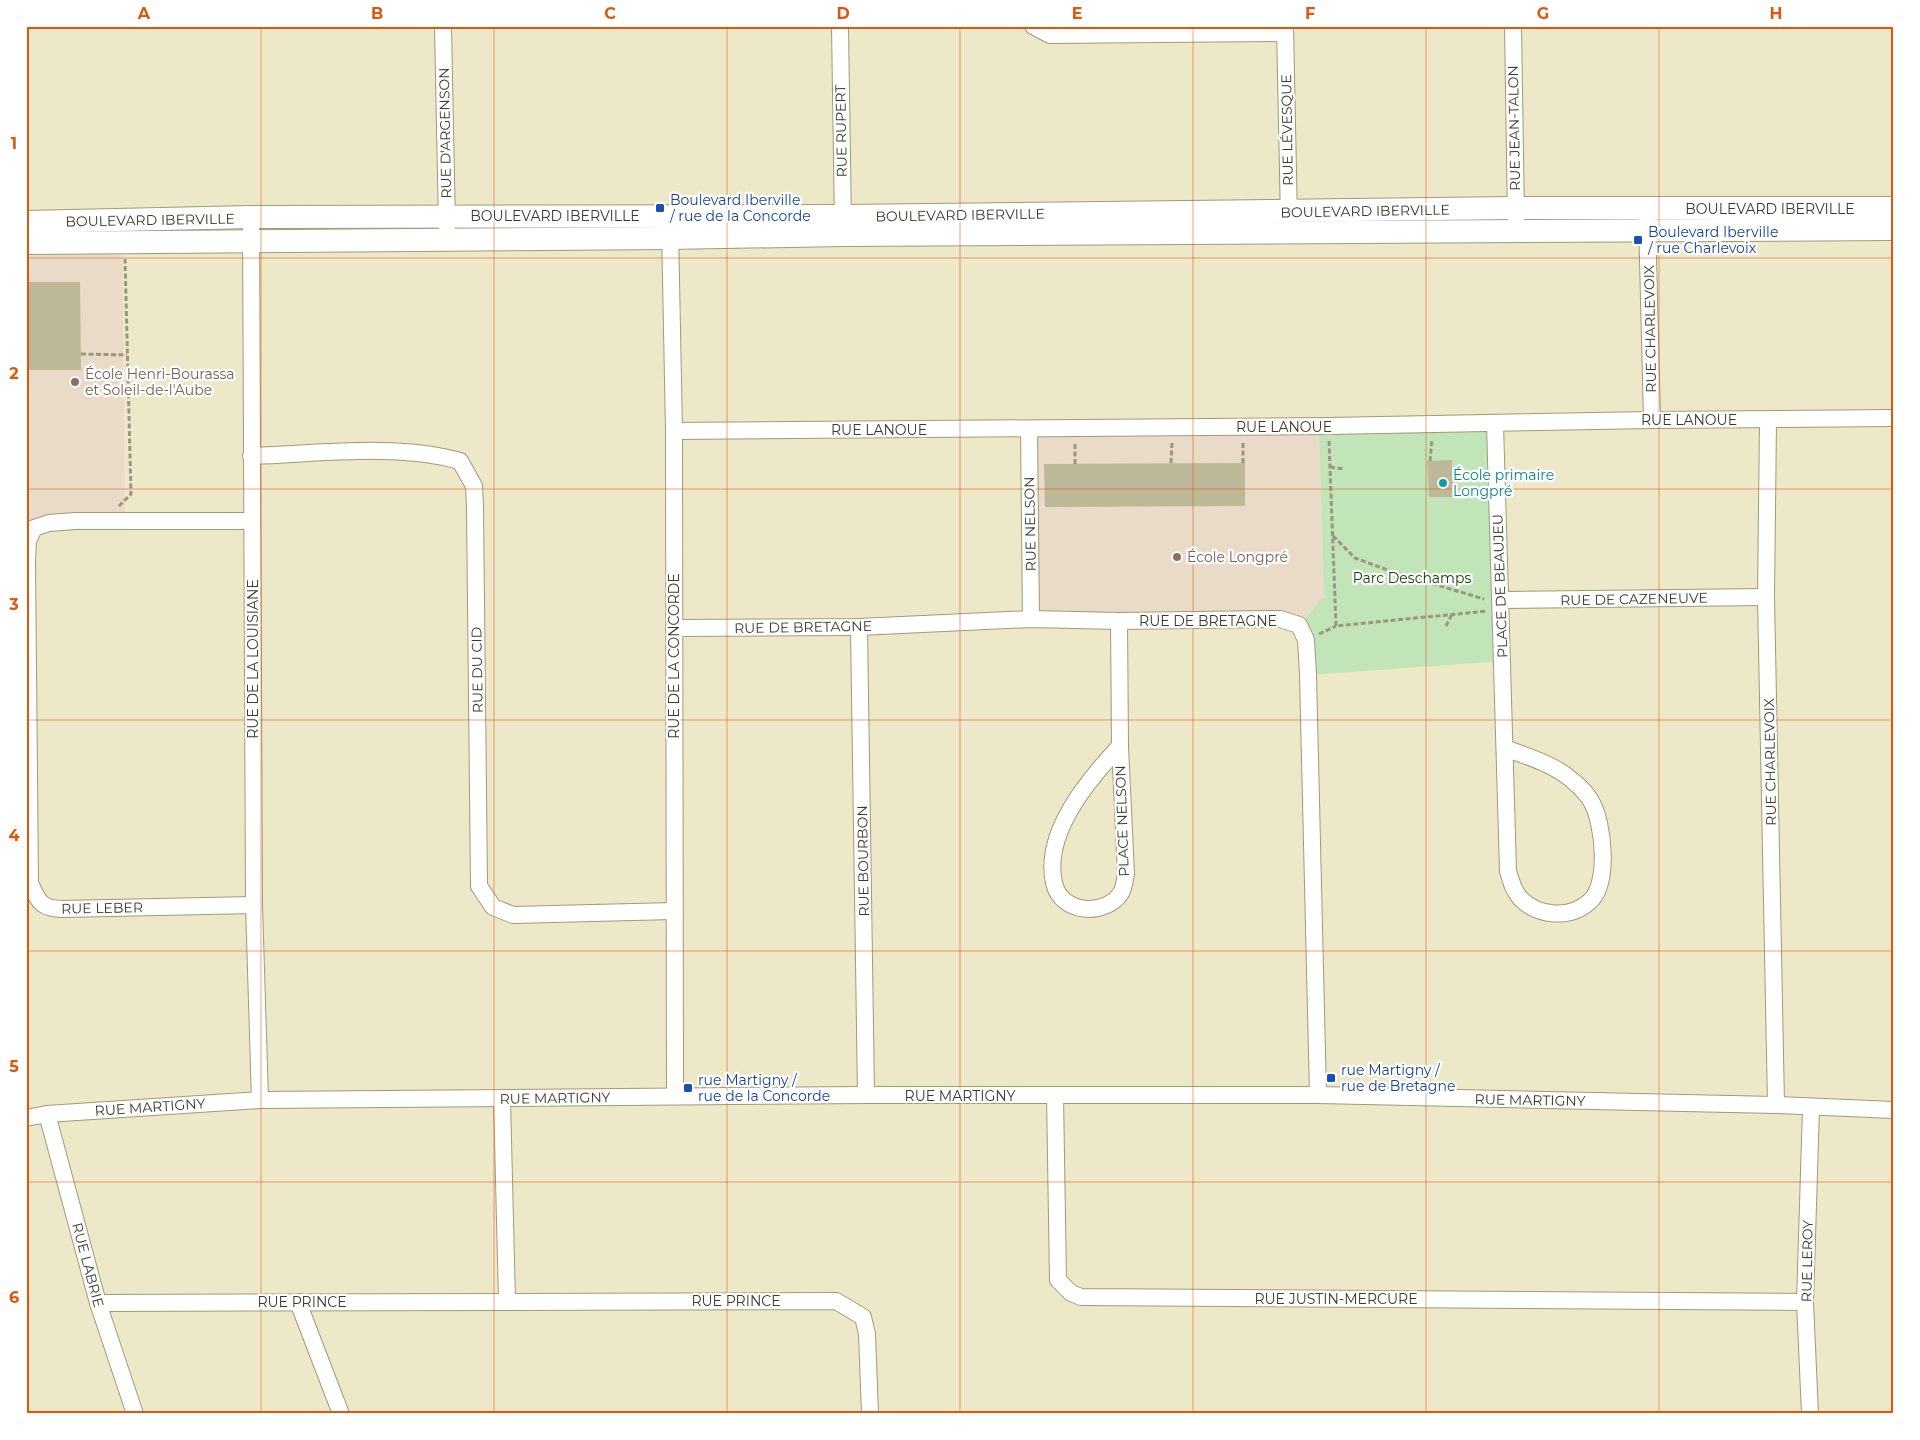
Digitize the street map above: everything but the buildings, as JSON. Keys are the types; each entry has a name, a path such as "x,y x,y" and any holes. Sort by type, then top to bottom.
{"street":[{"name":"RUE D'ARGENSON","path":"443,26 448,240"},
{"name":"RUE RUPERT","path":"840,26 843,225"},
{"path":"1033,26 1050,35 1285,30"},
{"name":"RUE JEAN-TALON","path":"1513,26 1516,230"},
{"name":"RUE LÉVESQUE","path":"1285,30 1289,222"},
{"name":"BOULEVARD IBERVILLE","path":"1289,222 1515,208 1647,220 1894,228"},
{"name":"BOULEVARD IBERVILLE","path":"26,222 251,217 671,216 843,225 1289,222 1516,230 1647,220 1894,208"},
{"name":"RUE DE LA CONCORDE","path":"671,216 674,431 673,911 675,1096"},
{"name":"RUE DE LA LOUISIANE","path":"251,217 254,905 260,1100"},
{"name":"RUE CHARLEVOIX","path":"1647,220 1652,420"},
{"name":"BOULEVARD IBERVILLE","path":"26,243 670,238 843,225"},
{"name":"RUE LANOUE","path":"674,431 1172,428 1894,418"},
{"name":"RUE CHARLEVOIX","path":"1768,420 1766,597 1776,1105"},
{"name":"PLACE DE BEAUJEU","path":"1495,424 1493,604 1505,748 1508,871 1513,888 1521,899 1534,908 1554,914 1572,913 1590,902 1600,888 1602,861 1600,824 1591,801 1573,781 1554,768 1505,748"},
{"name":"RUE NELSON","path":"1028,429 1031,619"},
{"name":"RUE DU CID","path":"251,456 408,452 437,454 460,461 474,486 475,507 478,886 493,907 513,916 673,911"},
{"name":"RUE LEBER","path":"252,521 75,521 49,523 34,528 28,541 27,570 30,882 38,900 47,908 62,909 254,905"},
{"name":"RUE DE CAZENEUVE","path":"1493,604 1766,597"},
{"name":"RUE DE BRETAGNE","path":"674,628 859,627 1031,619 1120,622 1280,619 1299,625 1306,640 1308,675 1318,1095"},
{"name":"PLACE NELSON","path":"1120,622 1120,746 1126,874 1122,892 1111,902 1098,908 1083,910 1069,905 1054,885 1052,869 1056,842 1087,782 1120,746"},
{"name":"RUE BOURBON","path":"859,627 866,1095"},
{"name":"RUE MARTIGNY","path":"26,1118 47,1114 260,1100 502,1100 675,1096 866,1095 1318,1095 1776,1105 1811,1108 1894,1110"},
{"name":"RUE JUSTIN-MERCURE","path":"1054,1095 1058,1280 1071,1293 1081,1297 1805,1302"},
{"path":"502,1100 507,1300"},
{"name":"RUE LEROY","path":"1810,1414 1805,1302 1811,1108"},
{"name":"RUE LABRIE","path":"47,1114 98,1302 135,1414"},
{"name":"RUE PRINCE","path":"98,1302 836,1301 863,1317 867,1334 870,1414"},
{"path":"298,1302 340,1414"}],"path":[{"path":"115,510 131,494 124,242"},
{"path":"81,354 127,355"},
{"path":"1430,461 1434,425"},
{"path":"1328,426 1336,626 1452,613 1493,604"},
{"path":"1243,427 1243,463"},
{"path":"1075,464 1076,428"},
{"path":"1171,463 1172,428"},
{"path":"1330,467 1344,469"},
{"path":"1333,535 1355,558 1493,604"},
{"path":"1446,626 1452,613"}],"shaded area":[{"name":"École Henri-Bourassa et Soleil-de-l'Aube","path":"122,242 125,522 49,523 26,521 26,243"},
{"name":"École Longpré","path":"1319,426 1324,597 1299,625 1031,619 1029,429"}],"green space":[{"name":"Parc Deschamps","path":"1495,424 1503,661 1308,675 1299,625 1324,597 1319,426"}],"place":[{"name":"Boulevard Iberville / rue de la Concorde","path":"660,208"},
{"name":"Boulevard Iberville / rue Charlevoix","path":"1638,240"},
{"name":"École Henri-Bourassa et Soleil-de-l'Aube","path":"75,382"},
{"name":"École primaire Longpré","path":"1443,483"},
{"name":"École Longpré","path":"1177,557"},
{"name":"rue Martigny / rue de Bretagne","path":"1331,1078"},
{"name":"rue Martigny / rue de la Concorde","path":"688,1088"}]}
